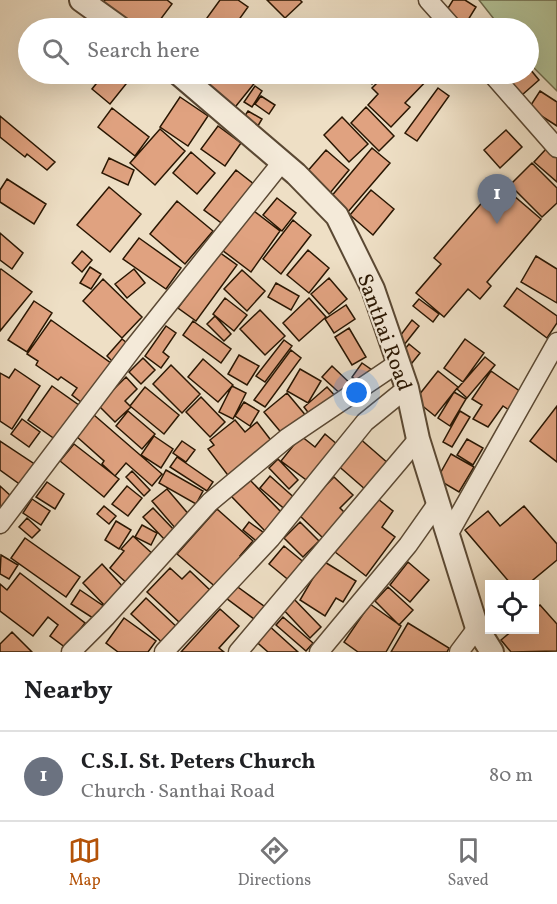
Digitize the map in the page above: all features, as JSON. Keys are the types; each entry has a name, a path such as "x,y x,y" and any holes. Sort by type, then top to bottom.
{"street":[{"path":"81,0 106,18"},
{"path":"428,0 444,18"},
{"name":"Santhai Road","path":"190,84 282,162 337,216 373,289 407,388 418,439 477,628 492,652"},
{"path":"501,84 557,148"},
{"path":"0,524 134,347 282,162"},
{"path":"448,535 557,342"},
{"path":"71,652 106,617 210,502 287,438 398,363"},
{"path":"164,652 271,538 365,422 407,388"},
{"path":"238,652 418,439"},
{"path":"319,652 408,545 438,501"},
{"path":"459,652 477,628"}],"green space":[{"path":"479,0 557,0 557,91 539,73 539,18 493,18"}],"building":[{"path":"105,0 167,0 172,4 162,18 122,18 102,4"},
{"path":"220,0 238,0 248,7 240,18 207,18"},
{"path":"267,0 300,0 302,2 285,18"},
{"path":"453,0 465,0 476,7 469,18 453,18 445,13"},
{"path":"96,84 126,84 110,104 92,89"},
{"path":"210,84 254,84 232,111 206,89"},
{"path":"376,84 423,84 405,103 410,107 391,127 368,105 378,94 372,88"},
{"path":"512,84 534,84 522,95"},
{"path":"255,86 262,91 252,107 244,102"},
{"path":"438,88 449,96 417,141 405,133"},
{"path":"540,91 557,102 557,126 529,108"},
{"path":"261,96 275,105 269,114 255,104"},
{"path":"180,97 208,116 188,146 160,127"},
{"path":"366,107 394,136 379,151 351,123"},
{"path":"112,108 149,137 135,156 98,127"},
{"path":"248,111 262,119 255,131 241,122"},
{"path":"0,116 55,162 47,170 27,154 25,157 0,137"},
{"path":"342,117 368,144 349,162 324,135"},
{"path":"218,126 241,143 225,166 201,149"},
{"path":"160,129 185,151 155,185 130,163"},
{"path":"506,130 522,147 500,168 484,150"},
{"path":"372,148 390,163 347,213 330,198"},
{"path":"546,149 557,158 557,182 534,162"},
{"path":"326,150 349,170 330,193 306,173"},
{"path":"191,152 215,173 197,194 173,173"},
{"path":"109,158 134,170 128,185 102,173"},
{"path":"532,163 557,188 557,203 542,217 510,185"},
{"path":"236,170 255,185 224,225 204,210"},
{"path":"7,179 46,204 34,224 0,202 0,190"},
{"path":"499,183 541,219 487,282 491,286 480,299 468,289 444,317 416,293 441,264 434,258"},
{"path":"109,187 141,214 110,252 77,225"},
{"path":"371,190 394,209 373,235 350,215"},
{"path":"277,198 296,213 282,231 263,215"},
{"path":"177,201 213,231 185,264 150,234"},
{"path":"254,211 280,231 251,272 222,250"},
{"path":"293,220 311,235 281,274 263,259"},
{"path":"0,233 23,253 12,269 0,260"},
{"path":"139,238 181,268 166,289 123,259"},
{"path":"308,250 329,268 309,293 287,275"},
{"path":"82,251 92,260 82,272 72,263"},
{"path":"219,252 237,265 196,321 178,308"},
{"path":"536,256 557,269 557,303 521,282"},
{"path":"90,267 101,274 91,289 80,283"},
{"path":"134,269 145,283 127,298 115,284"},
{"path":"0,270 32,292 0,331"},
{"path":"242,270 265,291 247,311 224,289"},
{"path":"329,278 347,299 329,314 311,294"},
{"path":"103,279 142,317 122,338 83,301"},
{"path":"276,283 299,296 291,310 268,297"},
{"path":"517,288 557,316 557,323 547,338 504,306"},
{"path":"225,298 247,315 234,331 213,314"},
{"path":"309,298 326,317 299,341 283,323"},
{"path":"419,299 439,314 433,322 413,306"},
{"path":"34,301 52,313 27,352 8,340"},
{"path":"346,305 355,319 334,333 325,319"},
{"path":"260,310 285,336 265,355 240,329"},
{"path":"215,316 231,334 224,341 207,324"},
{"path":"51,320 115,366 86,406 72,395 77,388 61,377 58,380 36,365 38,361 27,354"},
{"path":"412,320 419,326 404,345 397,340"},
{"path":"193,321 231,349 221,363 183,335"},
{"path":"166,326 176,333 163,352 169,357 161,368 145,356"},
{"path":"349,328 366,357 352,365 335,337"},
{"path":"122,339 132,347 116,365 107,356"},
{"path":"465,339 484,353 463,382 444,368"},
{"path":"284,340 292,346 265,382 256,376"},
{"path":"409,344 420,353 412,363 401,354"},
{"path":"291,350 301,358 265,407 254,400"},
{"path":"239,355 259,366 247,385 228,374"},
{"path":"485,357 495,365 467,398 457,389"},
{"path":"143,358 155,370 141,384 129,372"},
{"path":"203,359 233,385 218,402 188,377"},
{"path":"362,363 372,370 362,384 352,377"},
{"path":"171,365 200,394 182,413 153,384"},
{"path":"332,366 354,387 344,397 322,377"},
{"path":"15,369 40,386 12,429 0,421 0,373 9,378"},
{"path":"300,369 321,381 308,403 287,391"},
{"path":"438,371 458,387 435,416 415,400"},
{"path":"491,371 521,392 509,410 503,406 488,427 473,419 482,405 472,399"},
{"path":"126,377 137,389 125,401 131,407 115,422 98,405"},
{"path":"52,386 83,408 59,442 28,420"},
{"path":"232,386 246,393 233,419 219,412"},
{"path":"145,387 179,415 164,434 130,406"},
{"path":"327,387 337,398 313,419 304,407"},
{"path":"454,392 466,399 450,426 438,418"},
{"path":"287,393 307,417 284,436 264,412"},
{"path":"201,397 225,422 210,437 186,412"},
{"path":"244,402 259,411 250,426 235,416"},
{"path":"557,406 557,462 530,441"},
{"path":"128,411 155,434 142,449 116,426"},
{"path":"460,411 470,417 452,447 443,442"},
{"path":"94,415 162,474 152,486 126,463 115,476 102,464 104,461 76,436"},
{"path":"22,419 40,432 29,447 11,434"},
{"path":"235,420 245,432 257,422 273,443 230,478 208,449 214,445 210,440"},
{"path":"325,434 338,445 309,482 281,461 301,436 315,447"},
{"path":"154,436 173,449 161,468 141,455"},
{"path":"358,437 389,464 366,490 335,463"},
{"path":"467,439 483,448 473,465 457,455"},
{"path":"0,441 39,467 25,488 0,470"},
{"path":"182,441 195,450 186,462 173,453"},
{"path":"74,444 119,479 104,497 60,461"},
{"path":"451,454 474,467 459,492 437,479"},
{"path":"177,457 213,482 207,491 170,467"},
{"path":"278,459 298,480 289,489 269,468"},
{"path":"166,470 203,491 196,504 159,483"},
{"path":"132,471 150,490 144,496 126,477"},
{"path":"270,476 298,501 288,512 260,488"},
{"path":"334,477 353,495 340,508 347,515 324,539 298,514"},
{"path":"249,479 282,513 265,531 231,496"},
{"path":"47,482 64,494 55,509 36,497"},
{"path":"0,486 12,497 0,510"},
{"path":"127,486 142,498 128,516 112,504"},
{"path":"167,489 191,517 176,529 152,501"},
{"path":"32,499 50,511 41,525 23,513"},
{"path":"378,499 393,511 382,527 395,537 366,576 335,552"},
{"path":"104,506 116,516 109,524 97,514"},
{"path":"524,506 557,544 557,560 533,580 508,580 465,530 488,511 500,526"},
{"path":"153,508 176,532 166,541 143,517"},
{"path":"217,509 253,541 240,556 244,559 218,589 177,554"},
{"path":"27,518 40,530 32,538 19,527"},
{"path":"116,521 131,530 119,549 105,540"},
{"path":"249,522 267,535 260,544 243,530"},
{"path":"300,522 319,541 303,557 284,538"},
{"path":"142,525 157,533 151,545 135,537"},
{"path":"133,536 155,556 129,585 110,568 124,551 121,549"},
{"path":"25,538 80,577 66,597 11,558"},
{"path":"284,546 306,564 291,582 269,564"},
{"path":"1,555 18,565 9,579 0,574"},
{"path":"323,561 356,581 343,602 336,598 325,616 300,600"},
{"path":"408,562 429,580 410,602 390,585"},
{"path":"102,564 125,589 106,607 83,583"},
{"path":"170,568 182,579 190,571 213,593 180,623 147,592"},
{"path":"20,573 85,623 66,648 50,636 58,625 48,617 33,636 0,611 0,584 7,590"},
{"path":"235,585 268,609 258,622 226,598"},
{"path":"388,587 413,610 399,625 375,601"},
{"path":"80,590 105,607 96,620 71,604"},
{"path":"291,596 321,627 310,638 280,606"},
{"path":"146,598 180,630 166,646 131,614"},
{"path":"370,604 401,626 386,652 358,652 344,642"},
{"path":"539,606 557,624 557,651 511,652 501,640 508,634 539,634"},
{"path":"220,609 239,626 219,648 224,652 181,652"},
{"path":"283,617 313,643 306,651 276,625"},
{"path":"124,618 156,641 148,652 118,652 106,643"},
{"path":"408,623 449,648 447,652 391,652"},
{"path":"267,624 298,652 268,652 253,639"},
{"path":"12,632 32,652 0,652 0,644"}],"place":[{"name":"C.S.I. St. Peters Church","path":"497,224"}]}
